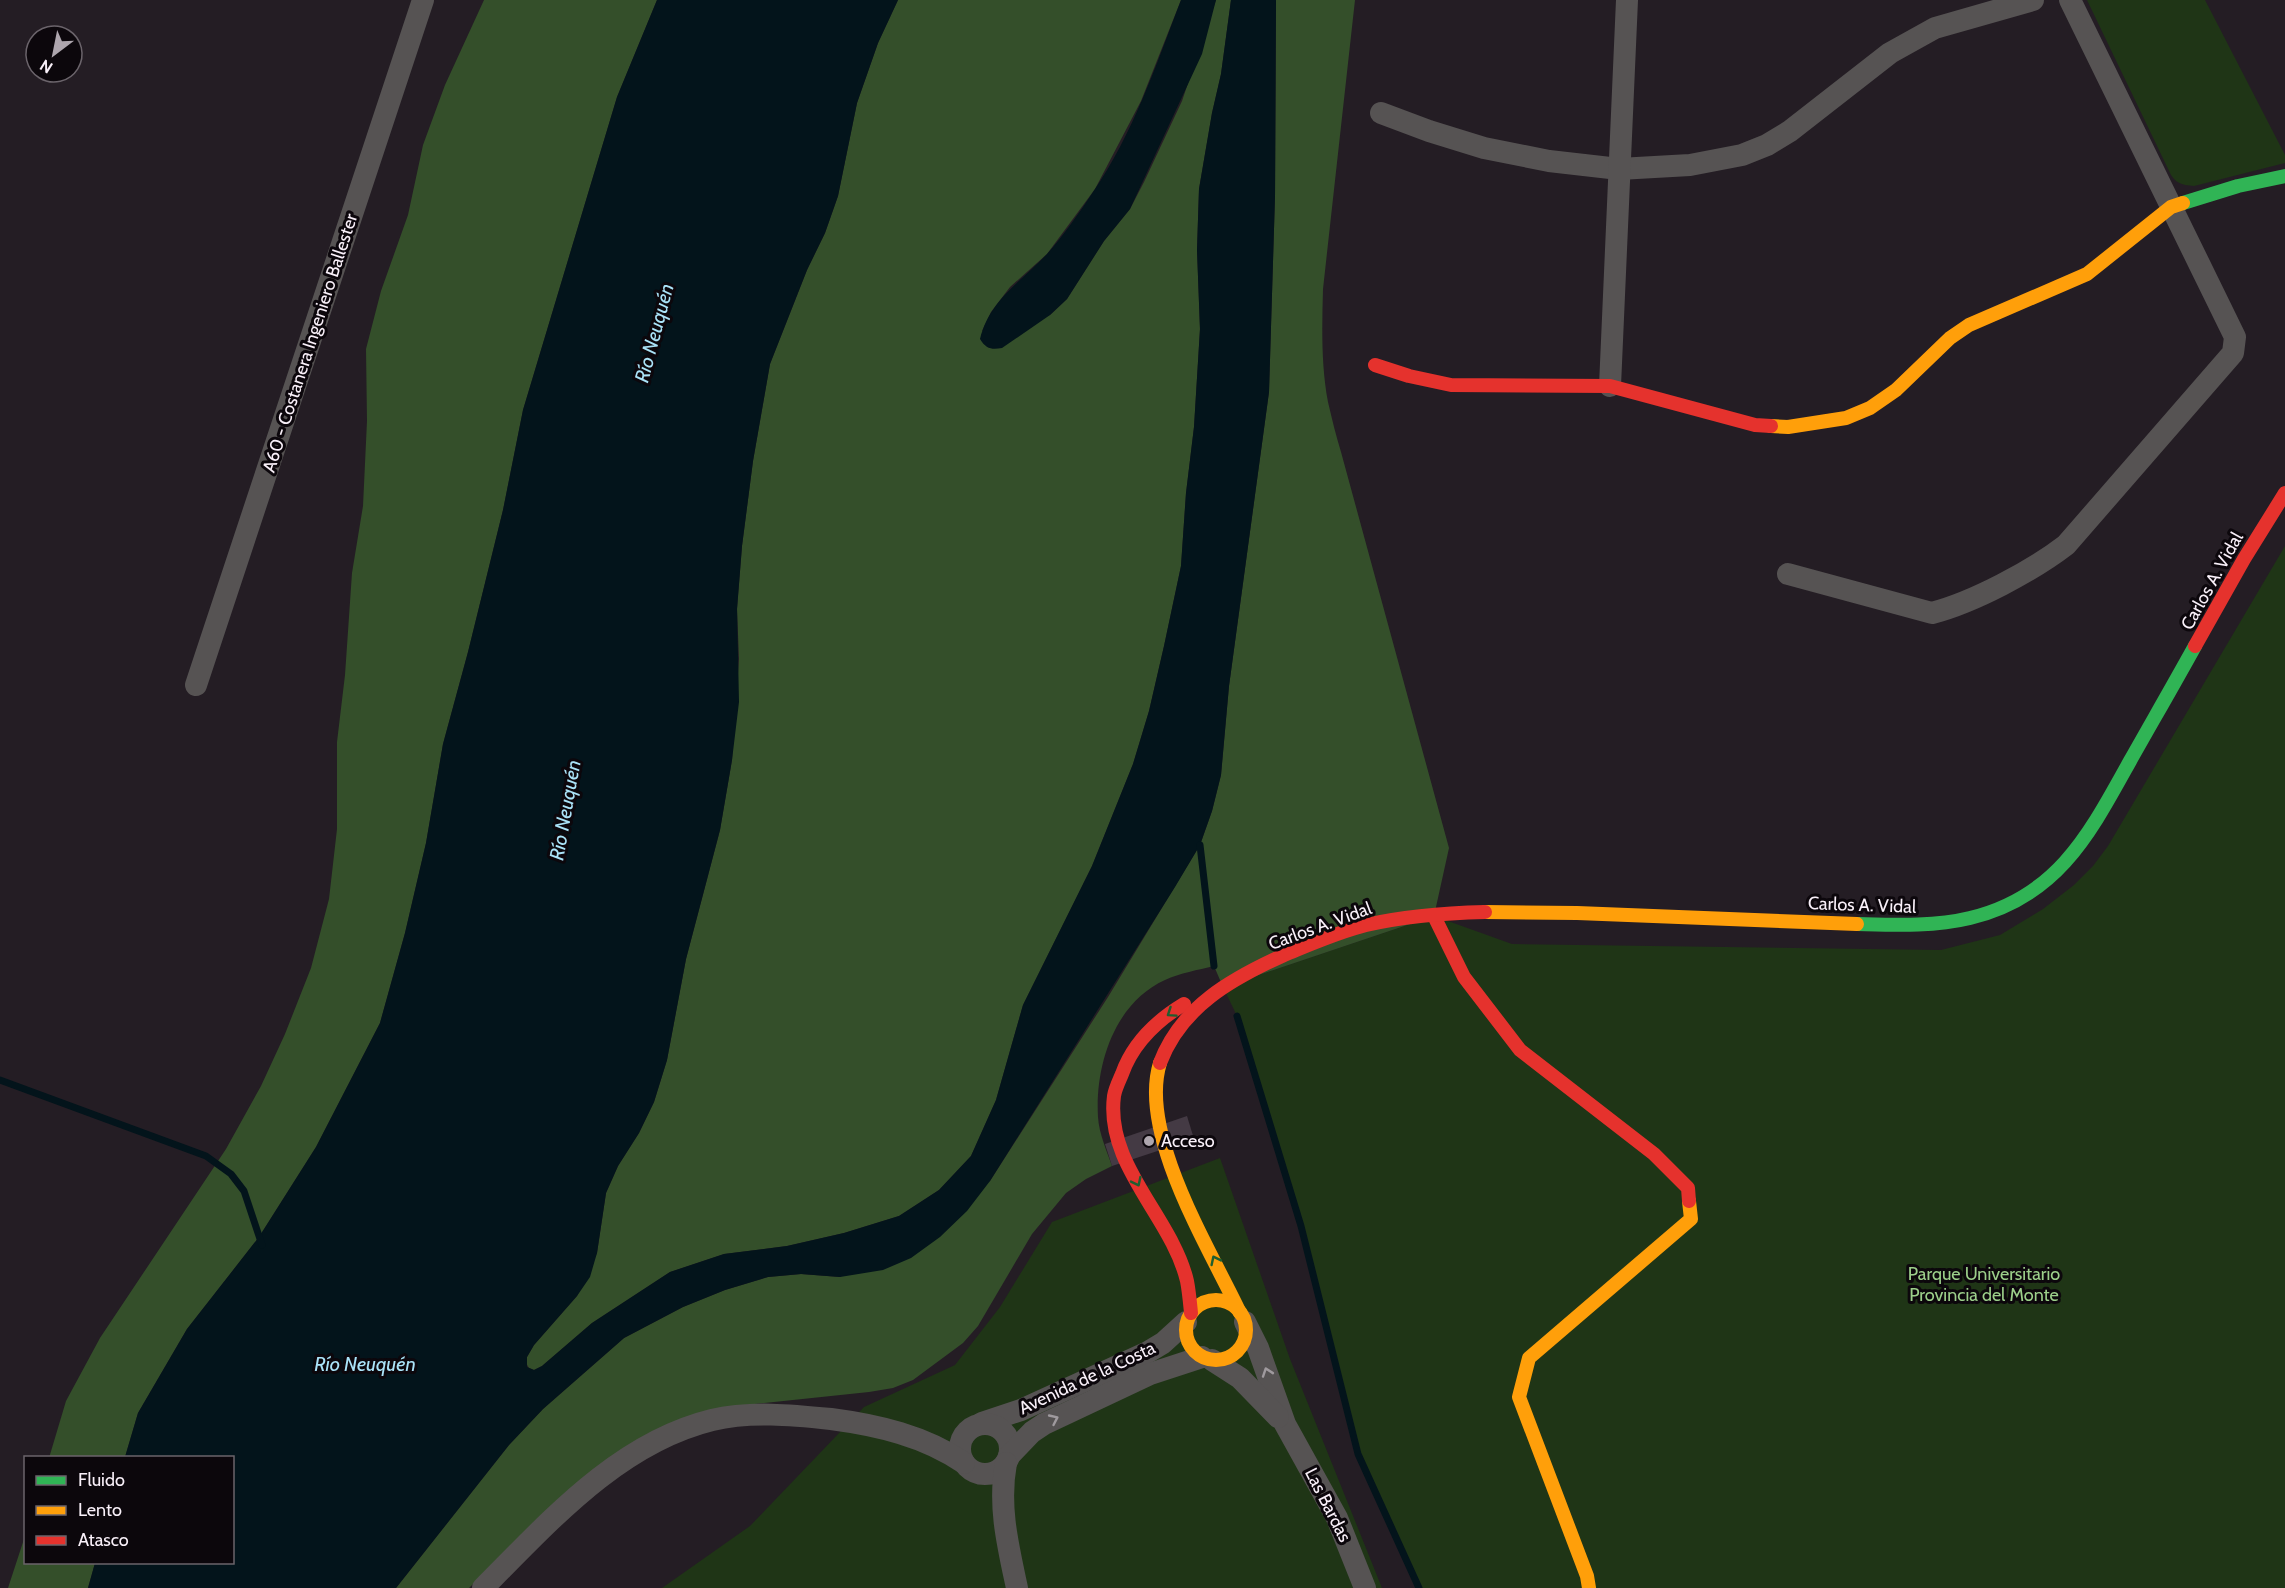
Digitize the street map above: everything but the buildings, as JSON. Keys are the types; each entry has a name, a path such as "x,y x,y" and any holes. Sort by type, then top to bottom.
{"street":[{"name":"A60 - Costanera Ingeniero Ballester","path":"196,685 423,0"},
{"path":"1610,386 1627,0"},
{"path":"1381,112 1429,131 1484,148 1550,161 1619,169 1690,165 1742,155 1767,145 1890,53 1935,28 2033,0"},
{"path":"1788,574 1932,613 1952,607 2043,563 2066,545 2233,353 2235,337 2070,0"},
{"path":"1375,365 1409,376 1451,385 1610,386 1755,425 1788,427 1846,418 1870,408 1896,390 1950,338 1969,325 2087,274 2171,207 2238,186 2285,176"},
{"name":"Carlos A. Vidal","path":"1223,987 1265,964 1353,929 1384,922 1434,916 1551,912 1927,925 1962,921 2016,901 2056,873 2089,834 2244,559 2285,494"},
{"path":"1434,916 1464,977 1520,1050 1654,1154 1688,1188 1691,1219 1529,1358 1520,1397 1587,1576 1589,1588"},
{"path":"1207,1358 1231,1356 1239,1349 1246,1331 1243,1318 1180,1188 1161,1136 1156,1105 1156,1077 1169,1041 1195,1009 1223,987"},
{"name":"Las Bardas","path":"1223,987 1183,1005 1158,1022 1148,1032 1120,1072 1112,1104 1117,1136 1125,1156 1138,1186 1181,1262 1189,1285 1189,1318 1185,1332 1188,1342 1194,1351 1240,1378 1285,1424"},
{"path":"1189,1318 1197,1306 1216,1300 1234,1306 1243,1318"},
{"name":"Avenida de la Costa","path":"483,1588 591,1484 642,1451 684,1429 721,1418 771,1415 840,1420 887,1429 939,1432 975,1426 1021,1410 1148,1352 1162,1343 1189,1318"},
{"name":"Las Bardas","path":"1243,1318 1258,1348 1285,1424 1337,1518 1365,1588"},
{"name":"Avenida de la Costa","path":"887,1429 937,1446 978,1473 994,1473 1032,1432 1044,1424 1158,1371 1207,1358"},
{"path":"975,1426 960,1443 960,1451 968,1466 992,1497 1004,1525"},
{"name":"Avenida de la Costa","path":"975,1426 999,1427 1005,1433 1009,1440 1008,1460"},
{"path":"1008,1460 1002,1496 1004,1525 1017,1588"}],"green space":[{"path":"484,0 657,0 617,97 523,410 503,510 443,744 426,843 405,933 380,1023 316,1147 259,1237 187,1329 138,1413 125,1456 50,1456 66,1401 100,1338 226,1149 261,1086 285,1034 311,968 329,899 337,829 337,742 345,675 352,573 363,506 367,421 366,349 381,291 408,215 423,145 445,85"},
{"path":"898,0 1181,0 1141,101 1095,189 1047,254 1010,287 991,312 982,331 1050,315 1067,299 1104,241 1130,209 1144,182 1182,101 1216,0 1231,0 1221,74 1199,189 1197,250 1200,329 1194,427 1186,493 1181,566 1149,711 1133,764 1092,866 1023,1005 996,1100 971,1156 939,1190 899,1216 844,1233 787,1246 724,1254 670,1272 592,1323 542,1366 534,1370 526,1363 527,1357 534,1345 577,1296 597,1253 606,1193 618,1166 639,1133 654,1102 667,1060 686,959 720,830 732,760 739,659 737,609 742,546 753,461 770,364 807,270 825,233 838,196 857,103 878,43"},
{"path":"1276,0 1355,0 1323,289 1324,374 1336,434 1449,848 1434,916 1223,987 1214,966 1165,980 1147,990 1121,1020 1111,1038 1100,1077 1098,1117 1112,1166 1086,1179 1066,1193 1032,1234 978,1326 963,1343 913,1380 893,1388 869,1392 727,1407 554,1504 469,1588 396,1588 509,1445 543,1409 624,1338 683,1307 725,1290 768,1277 801,1274 840,1277 990,1181 1108,997 1200,845 1221,775 1229,686 1269,392 1275,196"},
{"path":"2087,0 2205,0 2285,155 2285,163 2194,186 2178,182 2171,175"},
{"name":"Parque Universitario Provincia del Monte","path":"2285,546 2285,1588 1419,1588 1358,1454 1301,1226 1237,1016 1223,987 1434,916 1512,944 1941,950 2000,935 2043,909 2074,885 2093,866 2108,846"},
{"path":"1220,1158 1290,1359 1382,1588 662,1588 750,1526 864,1407 955,1365 1000,1307 1052,1222"},
{"path":"24,1539 24,1564 95,1564 88,1588 8,1588"}],"water":[{"name":"Río Neuquén","path":"657,0 898,0 878,43 857,103 838,196 825,233 807,270 770,364 753,461 742,546 737,609 739,702 732,760 720,830 686,959 667,1060 654,1102 639,1133 618,1166 606,1193 597,1253 590,1277 577,1296 534,1345 527,1357 527,1367 534,1370 542,1366 592,1323 670,1272 724,1254 787,1246 844,1233 899,1216 939,1190 971,1156 996,1100 1023,1005 1092,866 1133,764 1149,711 1181,566 1186,493 1194,427 1200,329 1197,250 1199,189 1221,74 1231,0 1276,0 1275,196 1269,392 1229,686 1221,775 1200,845 990,1181 967,1211 940,1237 911,1258 883,1270 840,1277 801,1274 768,1277 725,1290 683,1307 624,1338 543,1409 509,1445 396,1588 88,1588 95,1564 234,1564 234,1456 125,1456 138,1413 187,1329 259,1237 316,1147 380,1023 405,933 426,843 443,744 503,510 523,410 617,97"},
{"path":"1181,0 1216,0 1202,54 1130,209 1104,241 1067,299 1050,315 1002,348 987,347 980,339 991,313 1059,239 1082,208 1120,147 1143,99"}],"waterway":[{"path":"1200,845 1214,966"},
{"path":"1237,1016 1301,1226 1358,1454 1419,1588"},
{"path":"0,1080 206,1156 231,1174 244,1191 262,1245"}],"traffic: fast":[{"path":"2183,203 2238,186 2285,176"},
{"path":"1857,924 1928,924 1970,918 2000,908 2026,895 2049,878 2085,837 2195,646"}],"traffic: slow":[{"path":"1771,426 1788,427 1846,418 1870,408 1896,390 1950,338 1969,325 2087,274 2171,207 2183,203"},
{"path":"1485,912 1577,913 1857,924"},
{"path":"1160,1063 1156,1092 1159,1123 1168,1156 1196,1224 1240,1313"},
{"path":"1589,1588 1587,1576 1519,1397 1529,1358 1691,1219 1689,1201"},
{"path":"1216,1300 1233,1305 1241,1313 1246,1330 1241,1347 1233,1355 1216,1360 1199,1355 1191,1347 1186,1330 1191,1313 1199,1305 1216,1300"}],"traffic: jam":[{"path":"1375,365 1409,376 1451,385 1610,386 1755,425 1771,426"},
{"path":"2195,646 2244,559 2285,493"},
{"path":"1160,1063 1169,1043 1181,1026 1210,997 1245,974 1284,955 1366,925 1425,915 1485,912"},
{"path":"1434,916 1464,977 1520,1050 1654,1154 1688,1188 1689,1201"},
{"path":"1184,1004 1155,1025 1132,1052 1114,1096 1114,1121 1129,1168 1179,1258 1187,1281 1191,1313"}],"place":[{"name":"Acceso","path":"1149,1141"}]}
